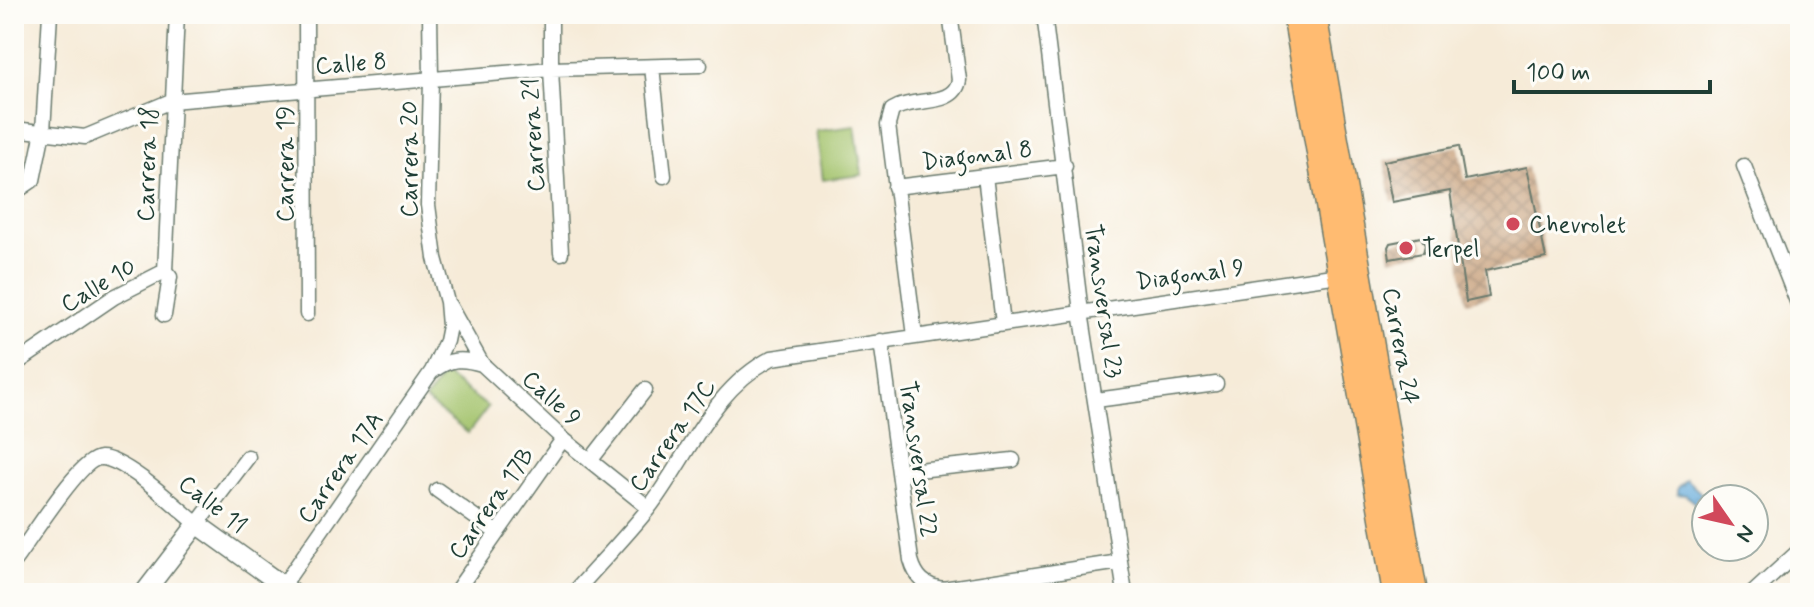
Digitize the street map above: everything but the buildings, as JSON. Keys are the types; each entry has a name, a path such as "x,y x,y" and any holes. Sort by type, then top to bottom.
{"main road":[{"name":"Carrera 24","path":"1294,14 1416,593"},
{"name":"Carrera 24","path":"1315,14 1394,593"}],"street":[{"path":"14,193 33,180 43,131 50,14"},
{"name":"Carrera 18","path":"164,315 170,277 165,271 177,14"},
{"name":"Carrera 19","path":"306,14 307,314"},
{"name":"Carrera 20","path":"430,14 428,205 435,258 447,302"},
{"name":"Carrera 21","path":"551,14 561,253"},
{"path":"915,336 888,125 892,110 905,104 951,96 958,88 950,14"},
{"name":"Transversal 23","path":"1044,14 1081,312 1125,593"},
{"name":"Calle 8","path":"14,129 62,136 89,136 171,101 551,69 700,65"},
{"path":"652,67 664,176"},
{"name":"Diagonal 8","path":"895,187 1065,166"},
{"path":"1744,166 1800,309"},
{"path":"985,176 1003,323"},
{"name":"Calle 10","path":"14,365 114,297 165,271"},
{"name":"Diagonal 9","path":"881,341 1351,273"},
{"name":"Calle 9","path":"447,302 482,364 563,439 649,508"},
{"name":"Carrera 17A","path":"288,590 432,371 446,341 449,326 447,302"},
{"name":"Transversal 22","path":"881,341 911,560 914,572 921,580 930,587 943,589 1120,562"},
{"name":"Carrera 17C","path":"574,593 649,508 695,434 733,385 753,368 772,358 881,341"},
{"path":"432,371 443,363 462,358 482,364"},
{"path":"1096,400 1216,384"},
{"path":"590,461 645,390"},
{"name":"Carrera 17B","path":"455,593 563,439"},
{"path":"144,593 248,457"},
{"name":"Calle 11","path":"14,561 81,468 100,458 139,476 197,524 288,590"},
{"path":"899,472 1013,460"},
{"path":"437,490 496,532"},
{"path":"1753,593 1800,550"}],"green space":[{"path":"855,126 862,175 823,180 816,131"},
{"path":"444,374 488,407 468,433 425,400"}],"water":[{"path":"1686,479 1690,483 1690,499 1677,494 1677,488"}],"place":[{"name":"Chevrolet","path":"1513,224"},
{"name":"Terpel","path":"1406,248"}]}
